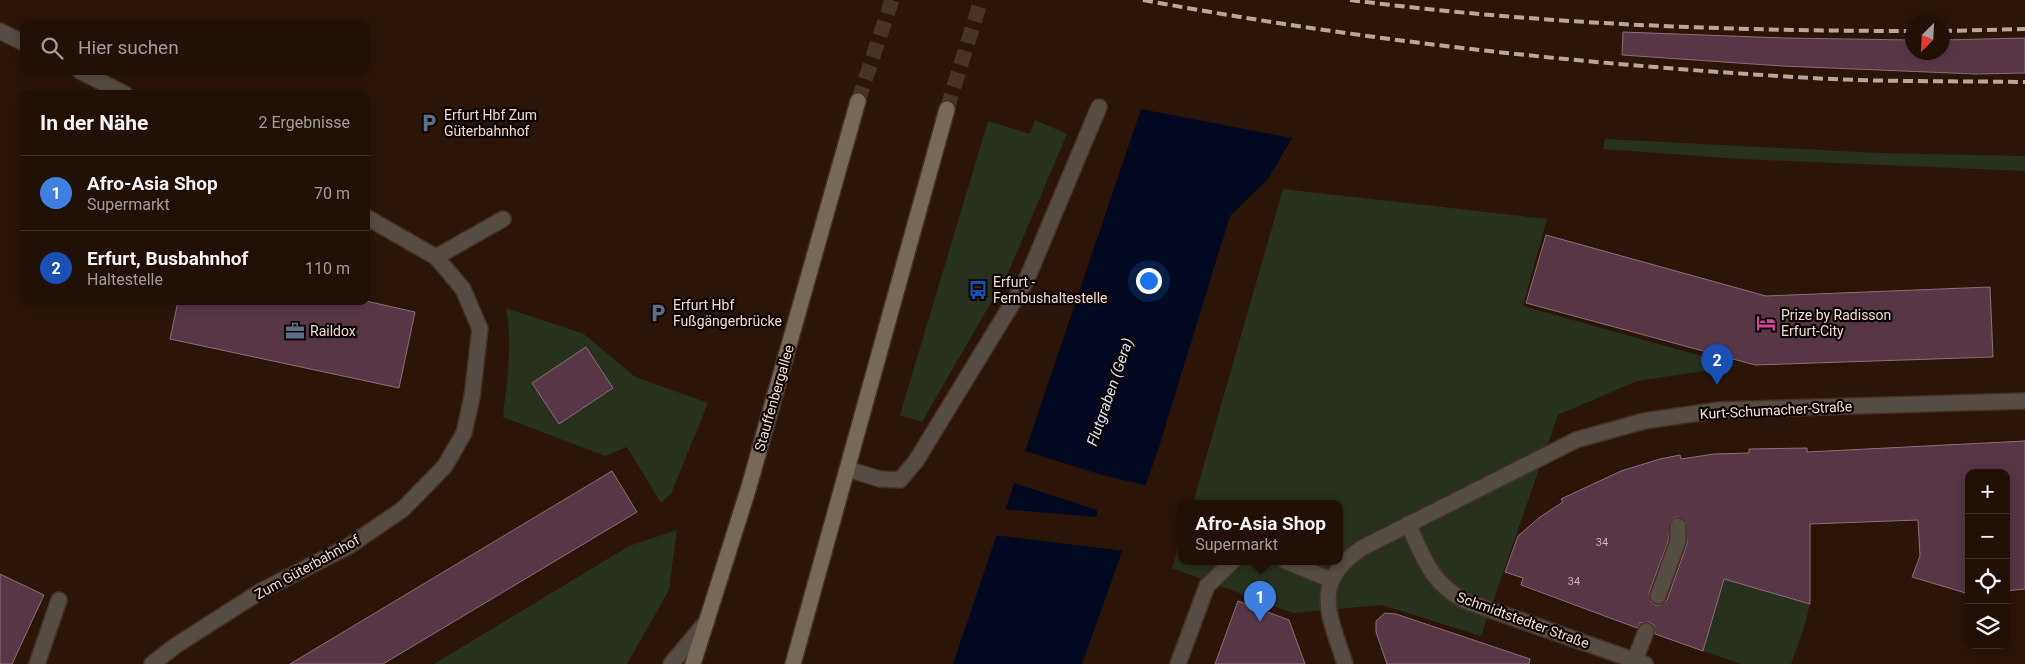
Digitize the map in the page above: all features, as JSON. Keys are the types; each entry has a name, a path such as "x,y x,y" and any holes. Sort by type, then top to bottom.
{"main road":[{"name":"Stauffenbergallee","path":"693,664 748,490 858,101"},
{"path":"793,664 947,109"}],"street":[{"path":"0,31 20,41"},
{"path":"88,75 117,90"},
{"path":"847,469 880,479 900,480 916,461 1026,281 1099,107"},
{"name":"Zum Güterbahnhof","path":"152,664 175,646 261,591 349,546 403,509 445,466 464,433 472,397 480,329 463,289 436,256 370,218"},
{"path":"436,256 503,219"},
{"name":"Kurt-Schumacher-Straße","path":"1343,563 1349,557 1408,524 1576,440 1644,421 1719,410 2025,401"},
{"name":"Schmidtstedter Straße","path":"1408,524 1432,574 1440,585 1465,602 1640,662"},
{"path":"1658,596 1678,541 1678,526"},
{"path":"1178,664 1206,586 1229,565"},
{"path":"1295,565 1331,580 1327,598 1332,623 1345,664"},
{"name":"Kurt-Schumacher-Straße","path":"1331,580 1335,571 1341,565"},
{"path":"37,664 59,600"},
{"path":"671,664 708,620"},
{"path":"1640,662 1646,631"}],"green space":[{"path":"1035,120 1067,134 1008,273 922,422 900,415 988,121 1030,134"},
{"path":"1605,139 1878,153 2025,156 2025,171 1740,159 1603,149"},
{"path":"1283,189 1547,219 1523,306 1737,366 1637,381 1558,415 1481,636 1382,605 1293,613 1172,568 1178,549 1178,565 1343,565 1343,500 1194,500"},
{"path":"506,308 584,334 635,377 708,403 671,494 661,503 627,447 605,456 503,417 509,349"},
{"path":"677,530 669,590 627,664 434,664 629,546"},
{"path":"1724,579 1810,604 1791,664 1741,664 1703,651"}],"water":[{"name":"Flutgraben (Gera)","path":"1141,109 1292,138 1268,179 1230,216 1157,453 1082,664 953,664"}],"pier":[{"path":"1022,450 1102,475 1148,486 1125,551 993,535 1002,509 1097,517 1097,510 1011,482"}],"building":[{"path":"1623,32 1905,40 1905,60 1950,60 1950,40 2025,38 2025,73 1976,74 1782,66 1622,55"},
{"path":"1546,235 1766,296 1990,287 1993,357 1755,365 1526,303"},
{"path":"370,302 415,312 399,388 170,339 177,305 370,305"},
{"path":"586,347 613,388 559,424 532,383"},
{"path":"2025,441 2025,589 2010,591 2010,469 1965,469 1965,593 1912,577 1920,556 1918,520 1810,524 1810,604 1724,579 1703,651 1655,634 1654,625 1649,622 1640,623 1637,628 1521,585 1523,578 1505,572 1518,536 1540,517 1563,502 1561,499 1621,471 1680,455 1681,459 1714,454 1749,453 1749,449 1807,448 1807,452","holes":["1678,517 1686,522 1687,544 1667,600 1660,605 1655,605 1651,602 1649,593 1669,539 1670,522 1674,518"]},
{"path":"612,471 637,512 383,664 290,664"},
{"path":"0,574 44,595 12,664 0,664"},
{"path":"1238,601 1289,620 1305,664 1215,664"},
{"path":"1385,613 1396,614 1530,659 1529,664 1387,664 1376,632 1376,621"}],"tunnel":[{"path":"858,101 892,0"},
{"path":"947,109 981,0"}],"railway":[{"path":"1143,0 1226,15 1392,39 1643,66 1811,78 1891,81 2025,82"},
{"path":"1350,0 1490,15 1701,28 1905,31"},
{"path":"1950,31 2025,29"}],"place":[{"name":"Erfurt Hbf Zum Güterbahnhof","path":"429,123"},
{"name":"Erfurt - Fernbushaltestelle","path":"978,290"},
{"name":"Erfurt Hbf Fußgängerbrücke","path":"658,313"},
{"name":"Prize by Radisson Erfurt-City","path":"1766,323"},
{"name":"Raildox","path":"295,331"},
{"name":"Erfurt, Busbahnhof","path":"1717,385"},
{"name":"Afro-Asia Shop","path":"1260,622"}]}
